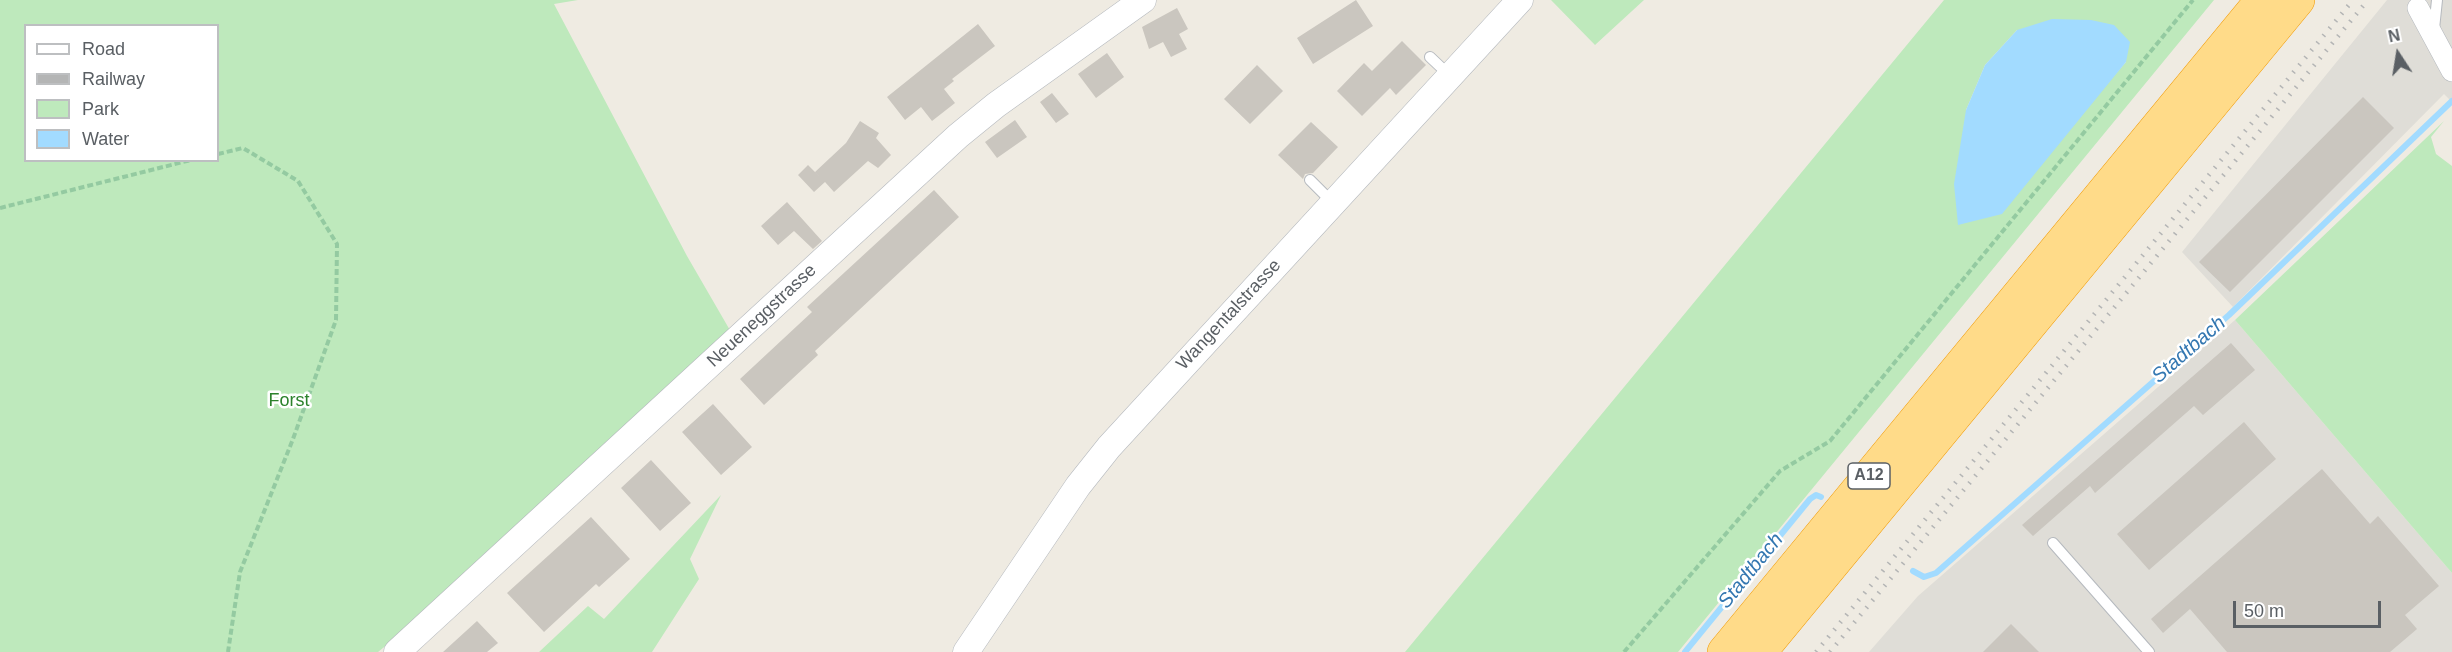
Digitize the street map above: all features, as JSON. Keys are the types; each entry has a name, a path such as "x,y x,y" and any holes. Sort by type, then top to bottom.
{"highway":[{"name":"A12","path":"1724,652 2262,0"},
{"name":"A12","path":"1760,652 2298,0"}],"street":[{"name":"Neueneggstrasse","path":"397,652 958,136 996,105 1143,0"},
{"name":"Wangentalstrasse","path":"966,652 1078,486 1109,447 1520,0"},
{"path":"2418,8 2452,71"}],"lane":[{"path":"2433,33 2437,0"},
{"path":"1430,57 1450,76"},
{"path":"1310,180 1333,203"},
{"path":"2053,543 2149,652"}],"path":[{"path":"1624,652 1780,471 1830,441 2193,0"},
{"path":"219,154 243,148 298,181 337,244 336,320 294,439 240,572 228,652"},
{"path":"0,208 183,162"}],"shaded area":[{"path":"2387,0 2452,0 2452,102 2444,94 2233,307 2182,252"},
{"path":"2235,320 2452,573 2452,652 1869,652 1918,596"}],"green space":[{"name":"Forst","path":"0,0 578,0 554,4 687,256 731,332 469,578 378,652 0,652"},
{"path":"1551,0 1644,0 1595,45"},
{"path":"1944,0 2214,0 1678,652 1405,652","holes":["2017,30 2126,62 2095,97 1966,110 1985,65"]},
{"path":"2444,121 2431,137 2436,154 2452,166 2452,573 2235,320"},
{"path":"721,495 690,559 699,579 652,652 539,652 588,606 604,619"}],"water":[{"path":"2052,19 2091,20 2114,25 2130,42 2126,62 2002,214 1958,225 1954,184 1966,110 1985,65 2017,30"}],"building":[{"path":"1356,0 1373,26 1313,64 1297,38"},
{"path":"1177,8 1188,29 1179,34 1187,49 1171,57 1163,42 1149,49 1142,27"},
{"path":"978,24 995,46 952,79 954,81 944,89 955,103 932,121 921,107 905,120 887,97"},
{"path":"1402,41 1426,65 1396,95 1390,88 1362,116 1337,91 1364,63 1372,71"},
{"path":"1107,53 1124,77 1096,98 1078,74"},
{"path":"1257,65 1283,91 1250,124 1224,99"},
{"path":"1052,93 1069,114 1056,123 1040,102"},
{"path":"2363,97 2394,128 2230,292 2199,262"},
{"path":"1015,120 1027,137 997,158 985,142"},
{"path":"860,121 879,133 876,138 891,155 878,168 868,161 834,192 825,182 814,192 798,175 808,165 815,172 846,143"},
{"path":"1311,122 1338,147 1313,173 1305,174 1303,179 1278,155"},
{"path":"934,190 959,217 815,351 818,355 764,405 740,379 812,312 807,307"},
{"path":"787,202 822,241 813,249 794,231 778,245 761,226"},
{"path":"2231,343 2255,370 2203,415 2194,406 2095,493 2090,486 2033,536 2022,525"},
{"path":"713,404 752,447 721,475 682,432"},
{"path":"2244,422 2276,459 2149,570 2117,534"},
{"path":"651,460 691,503 660,531 621,488"},
{"path":"2322,469 2370,524 2378,516 2439,586 2405,615 2417,629 2390,652 2227,652 2190,609 2163,633 2151,619"},
{"path":"591,517 630,559 599,587 596,584 544,632 507,593"},
{"path":"477,621 498,643 487,652 443,652"},
{"path":"2011,624 2039,652 1983,652"}],"waterway":[{"name":"Stadtbach","path":"1913,571 1924,577 1936,573 2229,315 2452,101"},
{"name":"Stadtbach","path":"1685,652 1810,499 1816,495 1821,497"}],"railway":[{"path":"1816,652 2353,0"},
{"path":"1830,652 2368,0"}]}
